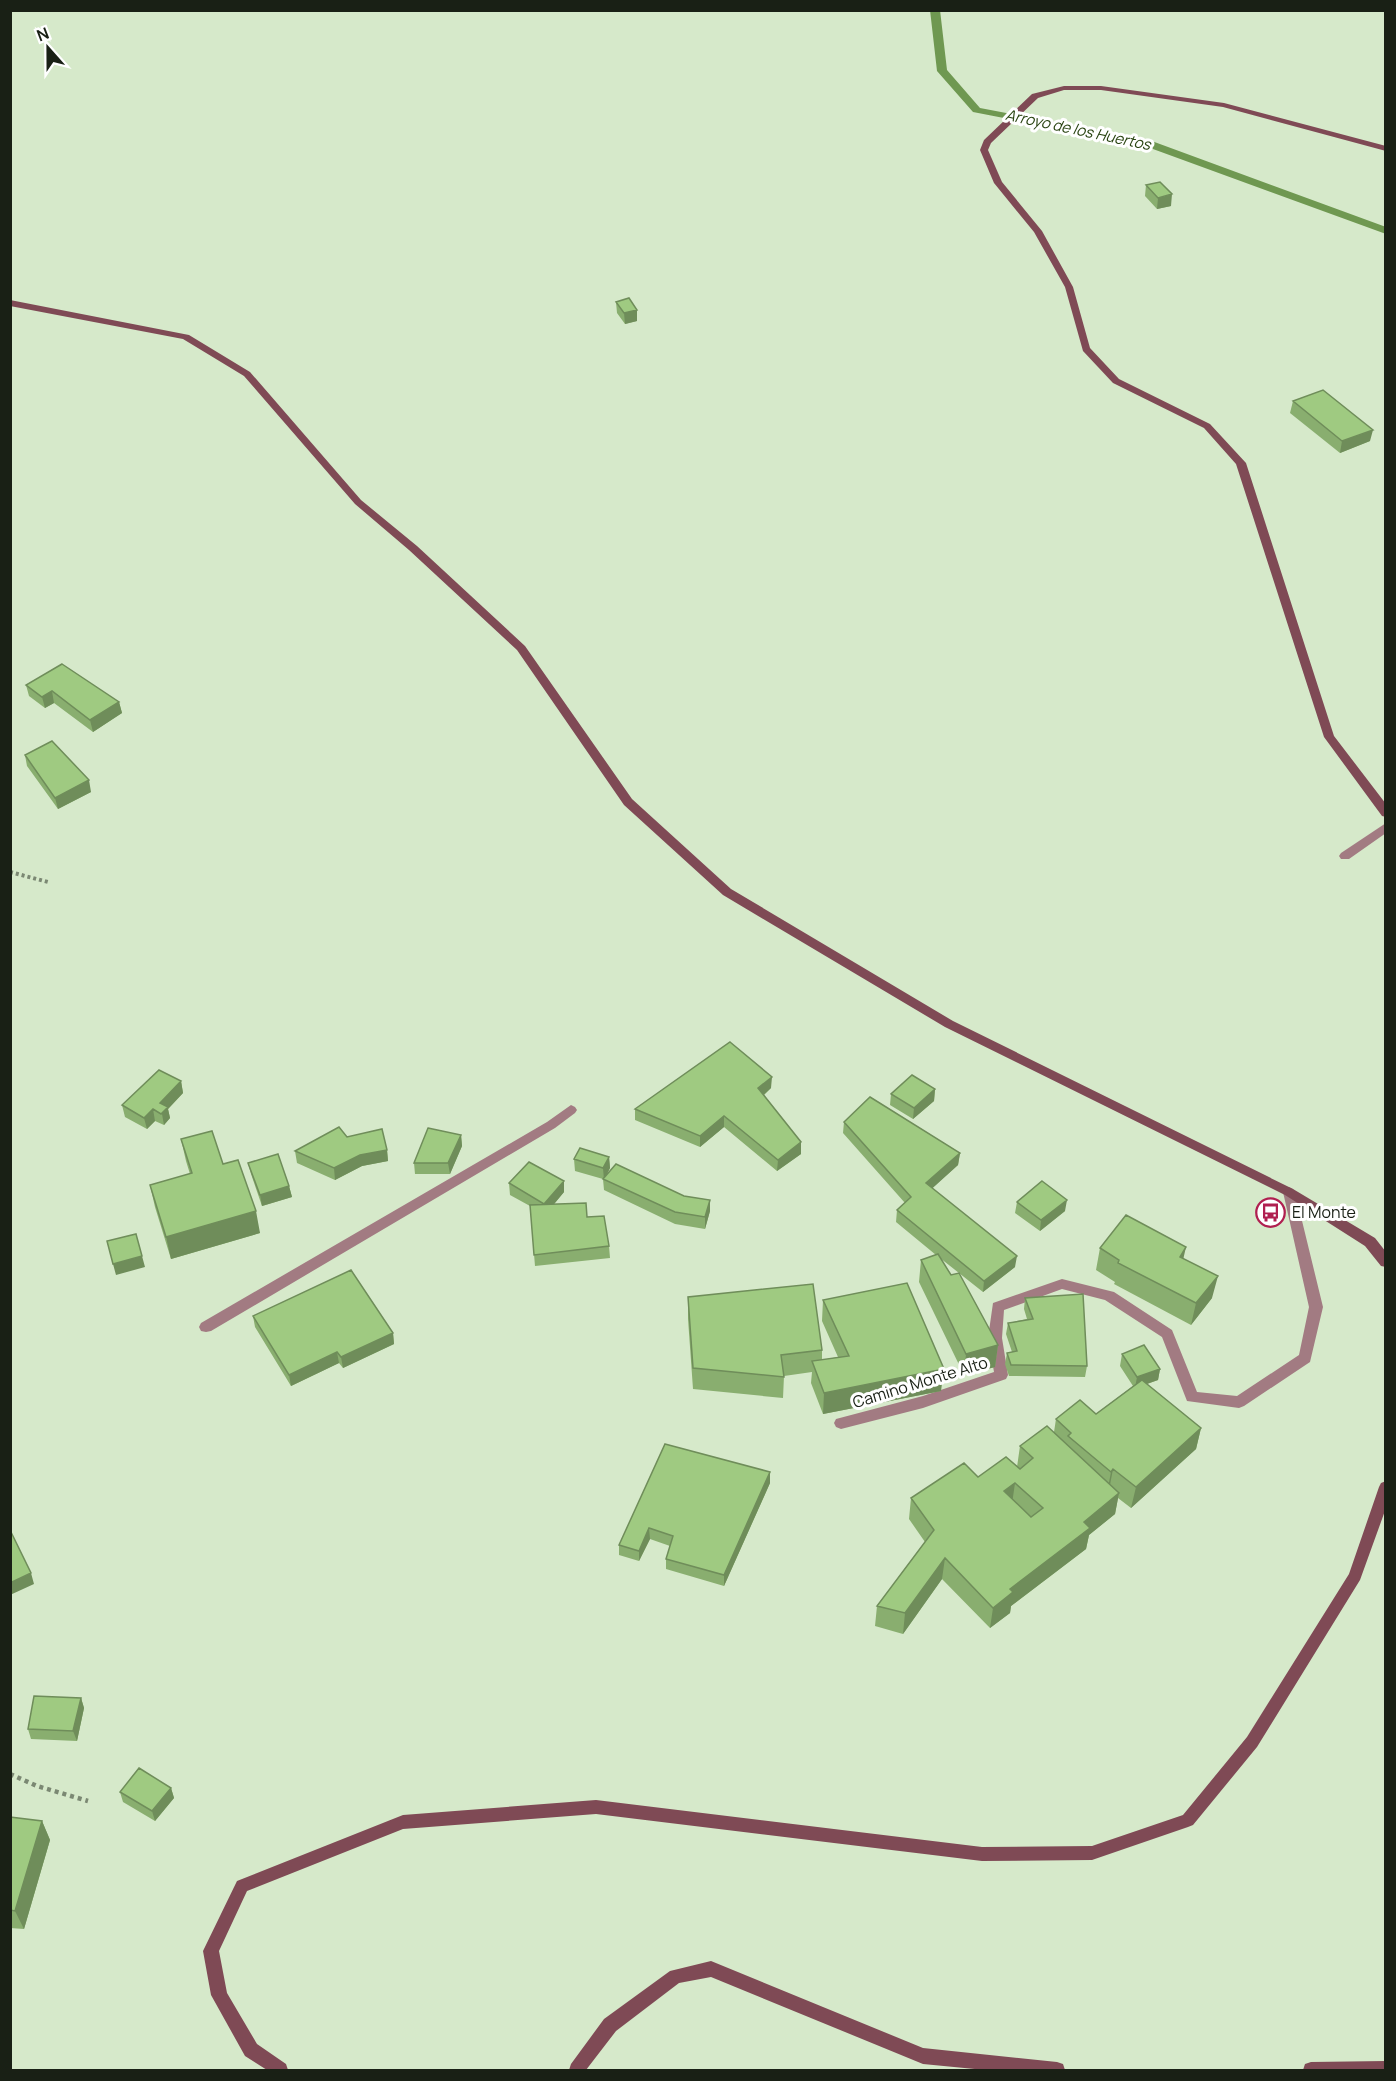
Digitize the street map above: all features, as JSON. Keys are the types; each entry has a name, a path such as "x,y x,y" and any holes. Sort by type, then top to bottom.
{"street":[{"path":"1386,149 1224,105 1101,88 1064,88 1035,96 987,142 984,150 998,183 1038,231 1069,287 1086,349 1116,381 1207,426 1240,463 1329,737 1386,813"},
{"path":"10,303 186,337 247,374 358,502 413,548 521,648 628,802 727,892 949,1024 1289,1192 1370,1242 1386,1262"},
{"path":"280,2070 251,2050 219,1995 212,1951 242,1886 404,1822 596,1807 982,1854 1092,1853 1188,1820 1252,1742 1355,1576 1386,1487"},
{"path":"578,2070 610,2025 676,1977 711,1969 923,2056 1057,2070"},
{"path":"1311,2070 1386,2069"}],"lane":[{"path":"1346,856 1386,826"},
{"path":"206,1327 541,1131 571,1110"},
{"name":"Camino Monte Alto","path":"841,1423 923,1402 1001,1375 995,1338 998,1307 1062,1284 1109,1296 1167,1334 1192,1397 1239,1402 1305,1358 1316,1307 1289,1192"}],"path":[{"path":"10,872 48,882"},
{"path":"10,1774 37,1786 88,1801"}],"building":[{"path":"1160,182 1172,194 1158,198 1146,185"},
{"path":"629,298 637,310 624,313 616,302"},
{"path":"1323,390 1373,430 1342,441 1293,401"},
{"path":"62,664 119,702 90,720 52,691 42,697 26,685"},
{"path":"52,741 89,780 55,798 25,755"},
{"path":"730,1042 772,1077 758,1088 801,1142 778,1160 724,1116 700,1136 635,1109"},
{"path":"159,1070 181,1081 160,1103 168,1107 161,1114 153,1109 144,1118 122,1105"},
{"path":"912,1075 935,1089 914,1108 891,1094"},
{"path":"870,1097 960,1153 926,1183 1017,1256 984,1281 897,1210 911,1197 844,1122"},
{"path":"339,1127 347,1137 382,1129 387,1150 360,1155 334,1168 295,1151"},
{"path":"428,1128 461,1135 448,1163 414,1163"},
{"path":"212,1131 223,1164 238,1160 256,1211 166,1237 150,1185 192,1173 181,1139"},
{"path":"580,1148 609,1157 603,1168 574,1159"},
{"path":"278,1154 289,1186 260,1195 248,1163"},
{"path":"529,1162 564,1181 544,1204 509,1183"},
{"path":"616,1164 684,1196 710,1200 705,1217 675,1212 603,1179"},
{"path":"1042,1181 1067,1200 1041,1220 1017,1202"},
{"path":"586,1203 587,1217 604,1216 609,1246 534,1255 530,1205"},
{"path":"1126,1215 1186,1247 1180,1257 1218,1276 1196,1303 1118,1263 1119,1260 1100,1248"},
{"path":"136,1234 142,1256 113,1264 107,1241"},
{"path":"938,1254 951,1275 959,1273 998,1345 966,1354 921,1260"},
{"path":"351,1270 393,1333 341,1357 337,1352 289,1375 253,1316"},
{"path":"907,1283 944,1369 824,1393 812,1361 849,1356 823,1300"},
{"path":"813,1284 822,1350 781,1355 784,1377 693,1368 688,1297"},
{"path":"1083,1294 1087,1366 1011,1365 1007,1353 1017,1351 1008,1323 1033,1319 1025,1298"},
{"path":"1144,1345 1160,1369 1137,1377 1122,1354"},
{"path":"1142,1380 1201,1428 1136,1487 1113,1469 1111,1472 1068,1436 1071,1433 1056,1419 1080,1400 1096,1414"},
{"path":"1047,1426 1119,1493 1084,1522 1090,1528 1010,1589 1013,1592 993,1608 945,1558 905,1613 877,1606 934,1530 911,1498 964,1463 978,1477 1006,1457 1020,1469 1033,1458 1020,1446","holes":["1015,1483 1043,1508 1031,1517 1004,1491"]},
{"path":"665,1444 770,1472 724,1575 666,1559 673,1536 649,1528 639,1551 619,1545"},
{"path":"10,1530 31,1573 10,1583"},
{"path":"34,1696 81,1698 73,1731 28,1729"},
{"path":"139,1768 171,1788 152,1811 120,1792"},
{"path":"10,1817 42,1821 15,1911 10,1910"}],"waterway":[{"name":"Arroyo de los Huertos","path":"935,10 942,71 977,110 1145,142 1386,231"}],"place":[{"name":"El Monte","path":"1271,1212"}]}
